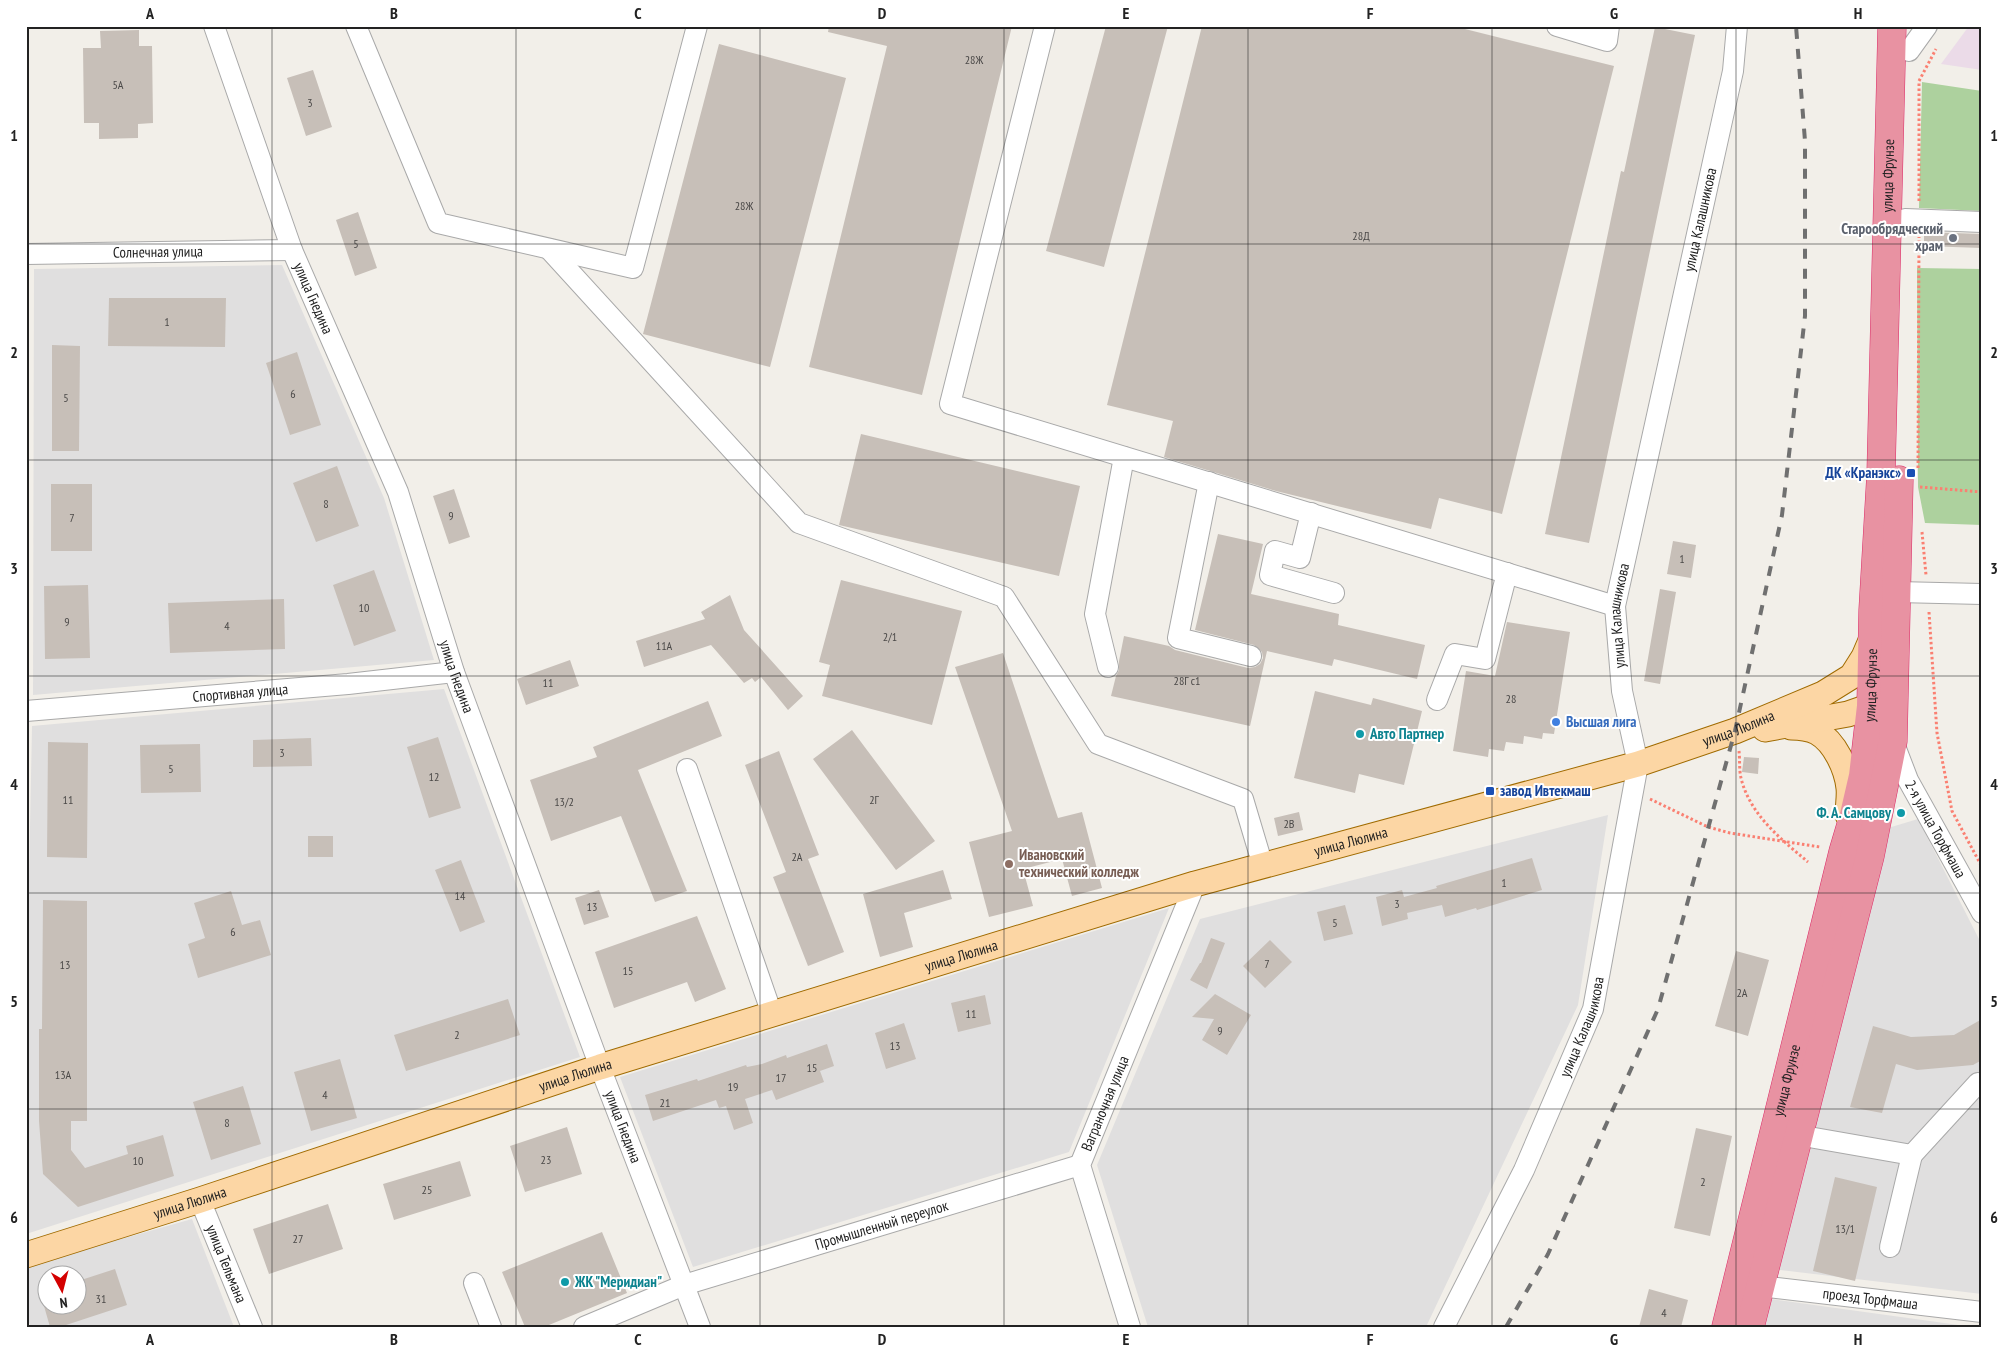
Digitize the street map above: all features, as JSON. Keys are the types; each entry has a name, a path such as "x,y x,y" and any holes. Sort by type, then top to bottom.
{"highway":[{"name":"улица Фрунзе","path":"1726,1327 1749,1284 1786,1133 1870,856 1893,741 1912,220 1901,39"},
{"name":"улица Фрунзе","path":"1786,1133 1833,845 1854,815 1863,776 1871,706 1901,39"},
{"name":"улица Фрунзе","path":"1749,1284 1750,1327"}],"main road":[{"name":"улица Люлина","path":"26,1255 200,1200 600,1067 1195,884 1638,764 1740,740 1852,676 1864,658 1873,635"},
{"path":"1740,740 1781,726 1848,714 1871,706 1882,690 1895,651"},
{"path":"1834,688 1856,692 1871,706 1880,722 1884,764 1870,856"},
{"path":"1781,726 1804,727 1819,733 1831,745 1843,765 1849,788 1833,845"}],"street":[{"name":"улица Гнедина","path":"214,26 292,250 398,492 454,672 600,1067 700,1327"},
{"path":"356,26 438,223 633,268 697,26"},
{"path":"1045,26 950,404 1615,606"},
{"path":"1557,26 1608,41 1610,26"},
{"name":"улица Калашникова","path":"1444,1327 1524,1170 1593,1009 1638,764 1622,691 1615,606 1733,71 1737,26"},
{"path":"1901,39 1927,26"},
{"path":"1912,220 1982,222"},
{"path":"549,249 800,523 1004,597 1098,744 1243,799 1262,866"},
{"name":"Солнечная улица","path":"26,254 292,250"},
{"path":"1108,667 1095,614 1124,456"},
{"path":"1209,482 1178,638 1251,656"},
{"path":"1310,513 1300,558 1276,551 1270,575 1334,593"},
{"path":"1437,700 1455,654 1485,659 1506,573"},
{"path":"1897,592 1982,594"},
{"name":"Спортивная улица","path":"26,711 348,684 454,672"},
{"name":"2-я улица Торфмаша","path":"1893,741 1908,780 1982,913"},
{"path":"687,769 772,1014"},
{"name":"Ваграночная улица","path":"1130,1327 1080,1165 1195,884"},
{"path":"1890,1247 1912,1155 1978,1084"},
{"path":"1786,1133 1912,1155"},
{"name":"Промышленный переулок","path":"584,1327 684,1285 1080,1165"},
{"name":"улица Тельмана","path":"200,1200 252,1327"},
{"path":"474,1282 491,1327"},
{"name":"проезд Торфмаша","path":"1749,1284 1982,1312"}],"path":[{"path":"1919,497 1912,220 1919,81 1940,42"},
{"path":"1918,487 1982,492"},
{"path":"1922,525 1939,743 1952,811 1982,867"},
{"path":"1740,740 1741,776 1751,805 1785,842 1808,862"},
{"path":"1642,796 1708,827 1730,833 1820,848 1833,845"}],"shaded area":[{"path":"1969,26 1982,26 1982,70 1941,64"},
{"path":"282,265 384,498 434,660 33,695 34,269"},
{"path":"444,689 580,1057 26,1234 26,1030 32,726"},
{"path":"1608,815 1578,1005 1426,1327 1148,1327 1097,1165 1200,919"},
{"path":"1918,819 1982,945 1982,1294 1772,1269 1888,828"},
{"path":"1169,908 1069,1152 693,1267 620,1077"},
{"path":"192,1219 234,1327 31,1327 26,1316 26,1266"},
{"path":"1763,1298 1973,1327 1756,1327"}],"green space":[{"path":"1922,82 1982,91 1982,211 1919,208"},
{"path":"1917,268 1982,269 1982,525 1925,523 1918,487"}],"building":[{"path":"829,26 1012,26 922,395 809,367 887,46 828,32"},
{"path":"1106,26 1168,26 1104,267 1046,251"},
{"path":"1202,26 1453,26 1614,66 1502,514 1439,498 1431,529 1276,491 1164,457 1173,421 1107,405"},
{"path":"1655,27 1695,35 1589,543 1545,534 1621,171 1624,172"},
{"path":"139,30 139,46 152,46 153,123 138,124 138,138 99,139 99,123 84,123 83,48 101,48 100,31"},
{"path":"719,44 846,78 770,367 643,334"},
{"path":"313,70 332,127 306,136 287,78"},
{"path":"358,212 377,268 355,276 336,220"},
{"name":"Старообрядческий храм","path":"1924,232 1982,234 1982,248 1924,246"},
{"path":"109,298 226,298 225,347 108,346"},
{"path":"52,345 80,346 79,451 52,451"},
{"path":"297,352 321,425 290,435 266,363"},
{"path":"861,434 1080,486 1059,576 839,525"},
{"path":"337,466 359,526 316,542 293,483"},
{"path":"51,484 92,484 92,551 51,551"},
{"path":"454,489 470,537 449,544 433,496"},
{"path":"1218,534 1263,544 1251,594 1339,614 1338,625 1425,645 1417,679 1334,659 1332,666 1267,651 1250,726 1111,696 1119,670 1124,636 1169,646 1175,650 1248,668 1260,664 1263,658 1262,652 1254,645 1195,630"},
{"path":"1673,541 1696,545 1691,578 1667,574"},
{"path":"374,570 396,631 354,646 333,585"},
{"path":"841,580 962,611 932,725 822,696 830,665 819,662"},
{"path":"88,585 90,658 45,659 44,586"},
{"path":"1660,589 1676,592 1660,684 1644,681"},
{"path":"730,595 744,630 803,696 788,710 761,677 755,682 752,678 744,683 711,645 644,667 636,641 705,619 701,612"},
{"path":"284,599 285,649 170,653 168,603"},
{"path":"1507,622 1570,632 1554,734 1543,733 1542,739 1524,736 1523,744 1506,742 1504,751 1489,749 1488,757 1453,751 1466,671 1495,676"},
{"path":"1003,653 1058,818 1082,812 1102,888 1072,896 1062,859 1023,869 1033,906 989,917 969,842 1012,831 955,667"},
{"path":"570,660 579,686 526,705 517,679"},
{"name":"Авто Партнер","path":"1315,691 1371,705 1373,698 1422,711 1404,785 1359,774 1355,793 1294,778"},
{"path":"708,701 722,736 638,770 687,891 655,902 621,816 551,841 530,780 597,757 593,747"},
{"path":"852,730 935,841 896,870 813,759"},
{"path":"438,737 461,808 429,818 407,747"},
{"path":"311,738 312,766 253,767 253,740"},
{"path":"48,742 88,743 87,858 47,857"},
{"path":"200,744 201,792 141,793 140,745"},
{"path":"779,751 819,855 808,859 844,952 808,966 773,877 786,872 745,765"},
{"path":"1744,757 1759,758 1758,774 1742,772"},
{"path":"1299,812 1303,830 1278,836 1274,818"},
{"path":"308,836 333,836 333,857 308,857"},
{"path":"1532,858 1542,890 1477,910 1476,908 1445,917 1442,905 1407,913 1408,919 1382,926 1376,897 1402,890 1404,897"},
{"path":"461,860 485,922 460,932 435,870"},
{"path":"943,870 952,899 904,913 913,947 880,957 863,894"},
{"path":"599,890 609,917 584,925 575,898"},
{"path":"231,891 242,925 260,920 271,955 198,978 188,944 205,938 194,903"},
{"path":"43,900 87,901 87,1121 71,1121 71,1150 85,1168 128,1154 126,1146 163,1135 174,1176 78,1207 43,1174 39,1121 39,1029 42,1029"},
{"path":"1345,905 1353,934 1324,941 1317,912"},
{"path":"697,916 726,989 695,1002 687,982 614,1008 595,952"},
{"path":"1211,938 1225,943 1207,989 1190,980 1201,963"},
{"path":"1270,940 1292,962 1265,988 1243,966"},
{"path":"1736,951 1769,960 1748,1036 1715,1026"},
{"path":"1215,994 1251,1015 1227,1055 1202,1040 1214,1019 1192,1017"},
{"path":"985,995 991,1024 958,1032 951,1003"},
{"path":"508,999 520,1035 406,1071 394,1035"},
{"path":"1982,1019 1982,1060 1973,1065 1917,1070 1896,1064 1882,1113 1850,1107 1873,1026 1911,1037 1954,1035"},
{"path":"904,1023 916,1059 886,1069 875,1033"},
{"path":"827,1044 834,1066 820,1071 824,1082 776,1100 772,1090 745,1099 753,1123 734,1130 726,1106 719,1108 716,1100 653,1121 645,1095 697,1079 698,1081 746,1065 747,1067 762,1064 786,1055 787,1058"},
{"path":"340,1059 357,1118 311,1131 294,1072"},
{"path":"243,1086 261,1144 211,1160 193,1102"},
{"path":"567,1127 582,1174 525,1192 510,1146"},
{"path":"1696,1128 1732,1136 1710,1236 1674,1228"},
{"path":"460,1161 471,1196 394,1220 383,1184"},
{"path":"1835,1177 1877,1187 1855,1281 1813,1271"},
{"path":"328,1204 343,1249 269,1274 253,1229"},
{"name":"ЖК \"Меридиан\"","path":"602,1232 627,1293 544,1327 525,1327 502,1272"},
{"path":"115,1269 127,1305 60,1327 50,1327 47,1316 88,1316 88,1278"},
{"path":"1649,1289 1688,1300 1681,1327 1639,1327"}],"railway":[{"path":"1506,1327 1548,1254 1658,1009 1735,731 1782,515 1805,316 1805,141 1796,26"}],"place":[{"name":"Старообрядческий храм","path":"1953,238"},
{"name":"ДК «Кранэкс»","path":"1911,473"},
{"name":"Высшая лига","path":"1556,722"},
{"name":"Авто Партнер","path":"1360,734"},
{"name":"завод Ивтекмаш","path":"1490,791"},
{"name":"Ф. А. Самцову","path":"1901,813"},
{"name":"Ивановский технический колледж","path":"1009,864"},
{"name":"ЖК \"Меридиан\"","path":"565,1282"}]}
